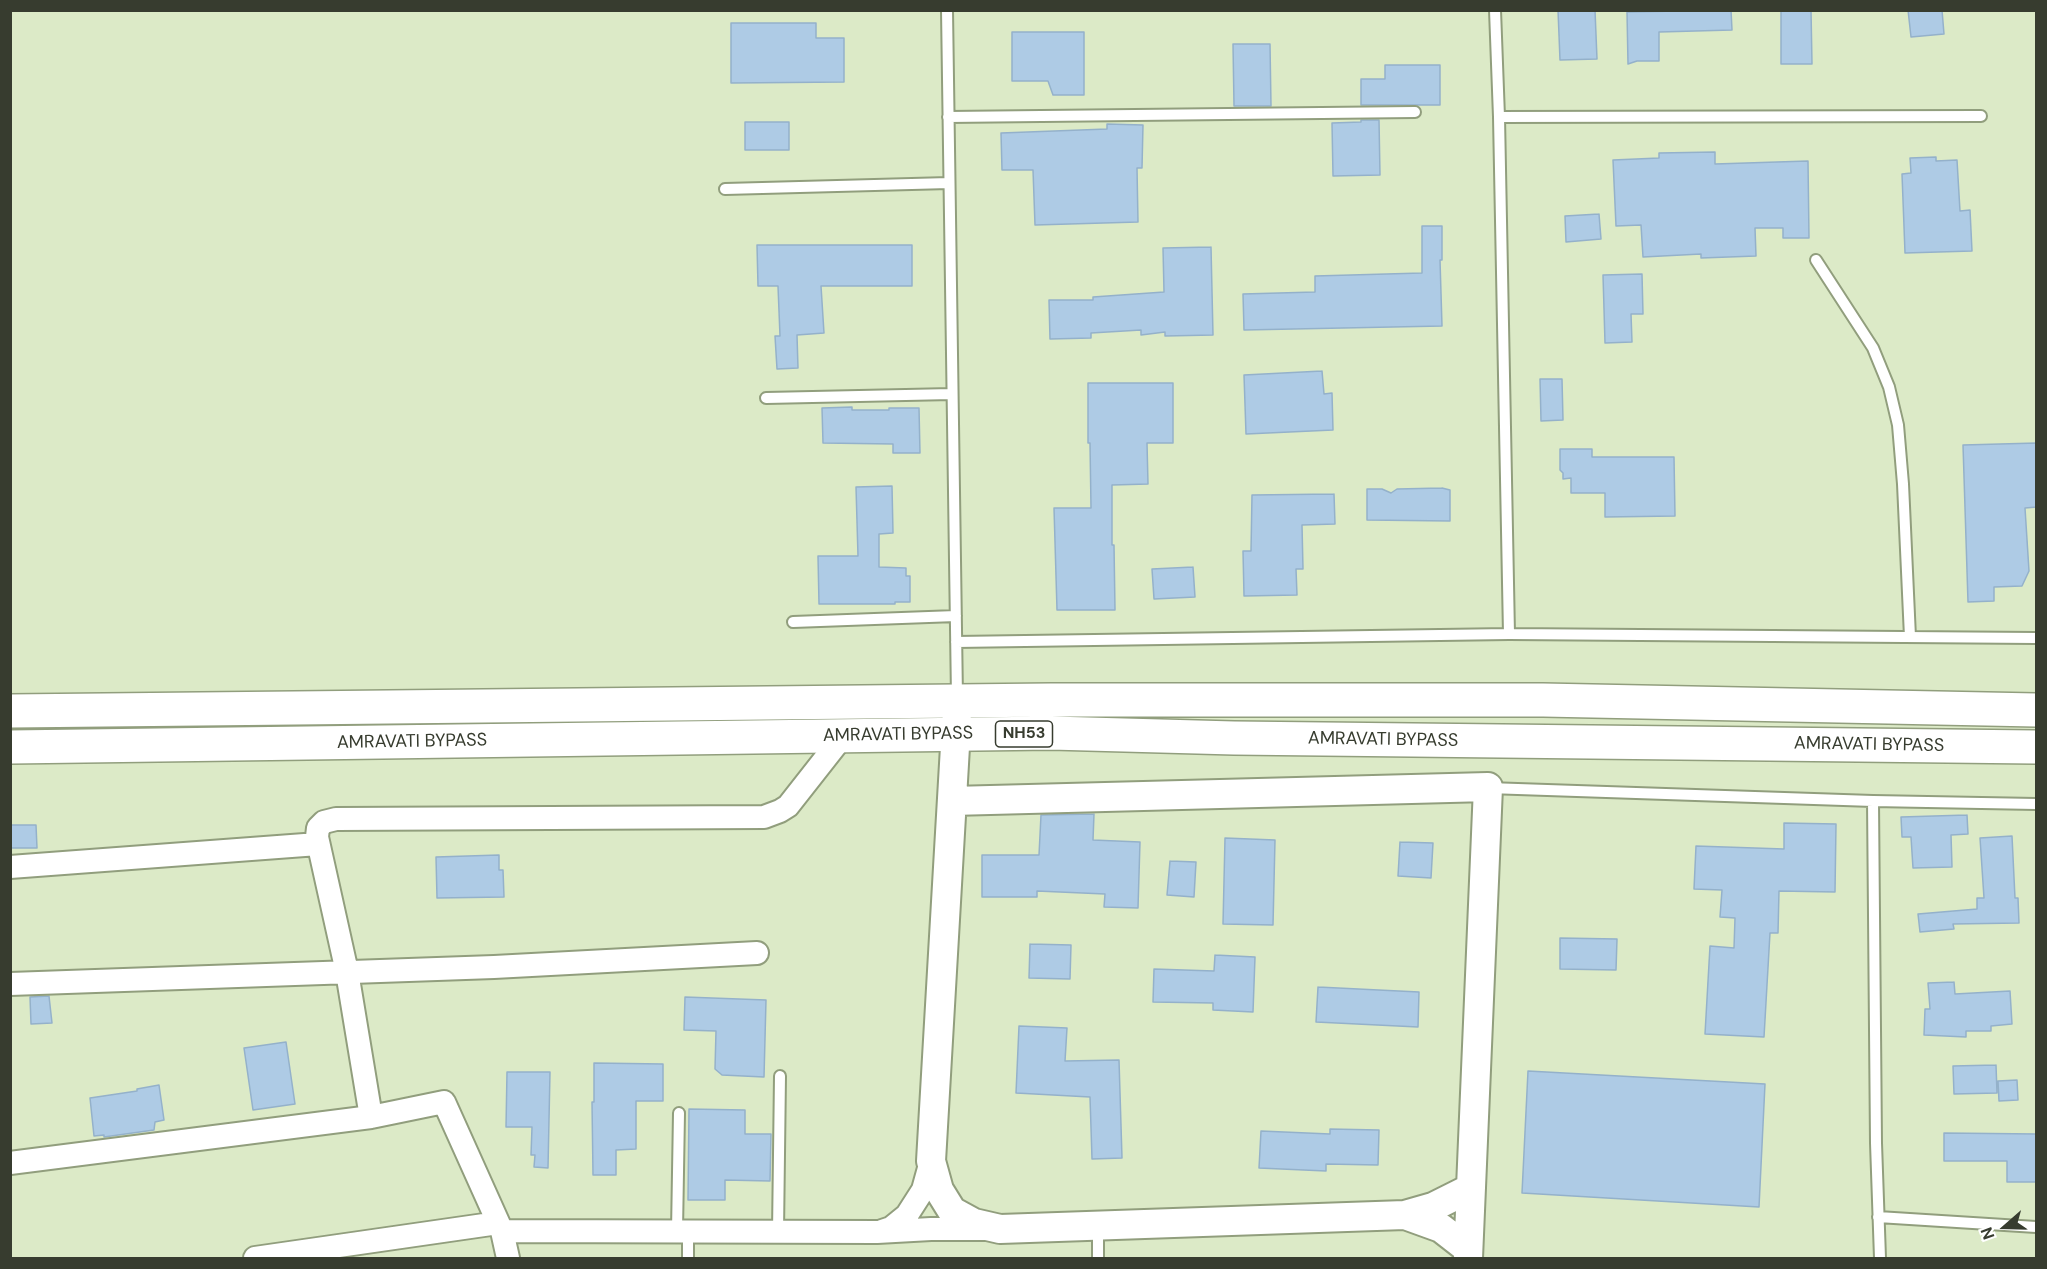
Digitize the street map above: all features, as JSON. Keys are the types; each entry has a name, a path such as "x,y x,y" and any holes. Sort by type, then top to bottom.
{"highway":[{"name":"AMRAVATI BYPASS","path":"10,711 957,701 1543,700 2037,710"},
{"name":"AMRAVATI BYPASS","path":"10,747 1051,733 1234,738 2037,747"}],"street":[{"path":"878,1232 891,1228 907,1215 923,1190 931,1161 957,735 957,701"},
{"path":"371,1116 347,972 318,844 318,828 324,822 336,819 764,817 780,812 788,806 843,736"},
{"path":"952,801 1488,788 1468,1254"},
{"path":"10,867 318,844"},
{"path":"10,984 494,967 757,953"},
{"path":"10,1162 371,1116 444,1102 500,1227 508,1258"},
{"path":"931,1161 939,1190 952,1211 974,1223 1000,1229"},
{"path":"255,1258 500,1227 878,1232 1405,1215 1433,1207 1471,1188"},
{"path":"1405,1215 1442,1228 1468,1254"}],"lane":[{"path":"946,10 957,701"},
{"path":"1496,10 1509,634"},
{"path":"948,117 1415,112"},
{"path":"1499,117 1981,116"},
{"path":"725,189 949,183"},
{"path":"1816,260 1873,348 1889,387 1898,424 1904,484 1910,637"},
{"path":"766,398 952,394"},
{"path":"793,622 956,616"},
{"path":"956,642 1509,634 2037,638"},
{"path":"1488,788 2037,804"},
{"path":"1874,801 1880,1258"},
{"path":"778,1232 780,1076"},
{"path":"679,1113 682,1231 688,1258"},
{"path":"1878,1217 2037,1227"},
{"path":"1098,1226 1098,1258"}],"building":[{"path":"1558,10 1595,10 1597,59 1560,60"},
{"path":"1731,10 1732,30 1659,32 1659,61 1637,61 1628,64 1627,12"},
{"path":"1781,10 1811,10 1812,64 1781,64"},
{"path":"1908,10 1942,10 1944,34 1911,37"},
{"path":"731,23 816,23 816,38 844,38 844,82 731,83"},
{"path":"1012,32 1084,32 1084,95 1053,95 1048,81 1012,81"},
{"path":"1233,44 1270,44 1271,106 1234,106"},
{"path":"1385,65 1440,65 1440,105 1361,105 1361,79 1385,79"},
{"path":"1361,120 1379,120 1380,175 1333,176 1332,123 1361,122"},
{"path":"745,122 789,122 789,150 745,150"},
{"path":"1107,124 1143,125 1142,168 1137,168 1138,222 1035,225 1033,170 1002,170 1001,133 1107,129"},
{"path":"1715,152 1715,164 1808,161 1809,238 1783,238 1783,228 1755,228 1756,256 1701,258 1701,254 1643,257 1641,225 1616,226 1613,160 1659,158 1659,153"},
{"path":"1936,157 1936,161 1957,160 1960,211 1970,210 1972,251 1905,253 1902,174 1911,173 1910,158"},
{"path":"1599,214 1601,239 1566,242 1565,216"},
{"path":"1422,226 1442,226 1442,260 1440,260 1442,326 1244,330 1243,294 1315,292 1315,276 1422,273"},
{"path":"757,245 912,245 912,286 821,286 824,333 797,335 798,368 777,369 775,336 780,336 778,286 758,286"},
{"path":"1211,247 1213,335 1165,336 1165,332 1141,335 1141,330 1091,333 1091,338 1050,339 1049,300 1093,300 1093,297 1164,292 1163,248"},
{"path":"1642,274 1643,314 1631,314 1632,342 1605,343 1603,275"},
{"path":"1322,371 1324,394 1332,393 1333,430 1246,434 1244,375"},
{"path":"1540,379 1562,379 1563,420 1541,421"},
{"path":"1088,383 1173,383 1173,443 1147,443 1148,484 1112,485 1115,610 1057,610 1054,508 1091,508"},
{"path":"852,407 852,410 919,408 920,453 893,453 893,444 823,443 822,408"},
{"path":"2037,443 2037,507 2025,508 2029,571 2022,586 1994,587 1994,601 1968,602 1963,445"},
{"path":"1560,449 1592,449 1592,457 1674,457 1675,516 1605,517 1605,493 1571,493 1571,478 1563,479 1563,473 1560,470"},
{"path":"892,486 893,533 879,534 879,567 906,568 906,576 910,576 910,602 819,604 818,556 858,556 856,487"},
{"path":"1442,488 1450,490 1450,521 1367,520 1367,489 1382,489 1391,493 1397,489"},
{"path":"1334,494 1335,524 1302,525 1303,569 1296,569 1297,595 1244,596 1243,551 1251,551 1252,495"},
{"path":"1193,567 1195,597 1154,599 1152,569"},
{"path":"1094,814 1093,840 1140,842 1138,908 1104,907 1105,894 1037,891 1037,897 982,897 982,855 1039,855 1041,815"},
{"path":"1967,815 1968,834 1951,835 1952,867 1913,868 1911,837 1902,837 1901,817"},
{"path":"1784,823 1836,824 1835,892 1779,891 1778,933 1770,933 1764,1037 1705,1034 1710,946 1734,948 1735,918 1720,917 1722,890 1694,889 1696,846 1784,849"},
{"path":"10,825 36,825 37,848 10,848"},
{"path":"2012,836 2015,898 2018,898 2019,923 1953,924 1954,929 1920,932 1918,914 1977,909 1977,898 1984,898 1980,838"},
{"path":"1225,838 1275,840 1273,925 1223,924"},
{"path":"1400,842 1433,843 1431,878 1398,876"},
{"path":"499,855 499,870 503,870 504,897 437,898 436,857"},
{"path":"1170,861 1196,862 1194,897 1167,895"},
{"path":"1560,938 1617,939 1616,970 1560,969"},
{"path":"1030,944 1071,945 1070,979 1029,978"},
{"path":"1215,955 1255,957 1253,1012 1213,1010 1213,1003 1153,1002 1154,969 1214,971"},
{"path":"1954,982 1955,994 2010,991 2012,1024 1991,1026 1991,1031 1966,1031 1966,1037 1924,1035 1925,1009 1930,1009 1928,983"},
{"path":"1318,987 1419,992 1418,1027 1316,1022"},
{"path":"49,996 52,1023 31,1024 30,997"},
{"path":"685,997 766,1000 764,1077 722,1075 715,1069 716,1031 684,1030"},
{"path":"1019,1026 1067,1028 1065,1061 1119,1060 1122,1158 1092,1159 1090,1097 1016,1093"},
{"path":"286,1042 295,1104 253,1110 244,1048"},
{"path":"594,1063 663,1064 663,1101 636,1101 636,1149 616,1150 616,1175 593,1175"},
{"path":"1996,1065 1997,1093 1954,1094 1953,1066"},
{"path":"1528,1071 1765,1084 1759,1207 1522,1193"},
{"path":"507,1072 550,1072 548,1168 534,1167 535,1155 531,1155 532,1127 506,1127"},
{"path":"2017,1080 2018,1100 1999,1101 1998,1081"},
{"path":"159,1085 164,1120 155,1122 154,1130 104,1137 104,1135 94,1136 90,1098 137,1091 137,1089"},
{"path":"689,1109 745,1110 745,1134 771,1134 770,1181 725,1180 725,1200 688,1200"},
{"path":"1330,1129 1379,1130 1378,1165 1326,1164 1326,1171 1259,1168 1261,1131 1330,1134"},
{"path":"1944,1133 2037,1134 2037,1182 2007,1182 2007,1161 1944,1161"}]}
